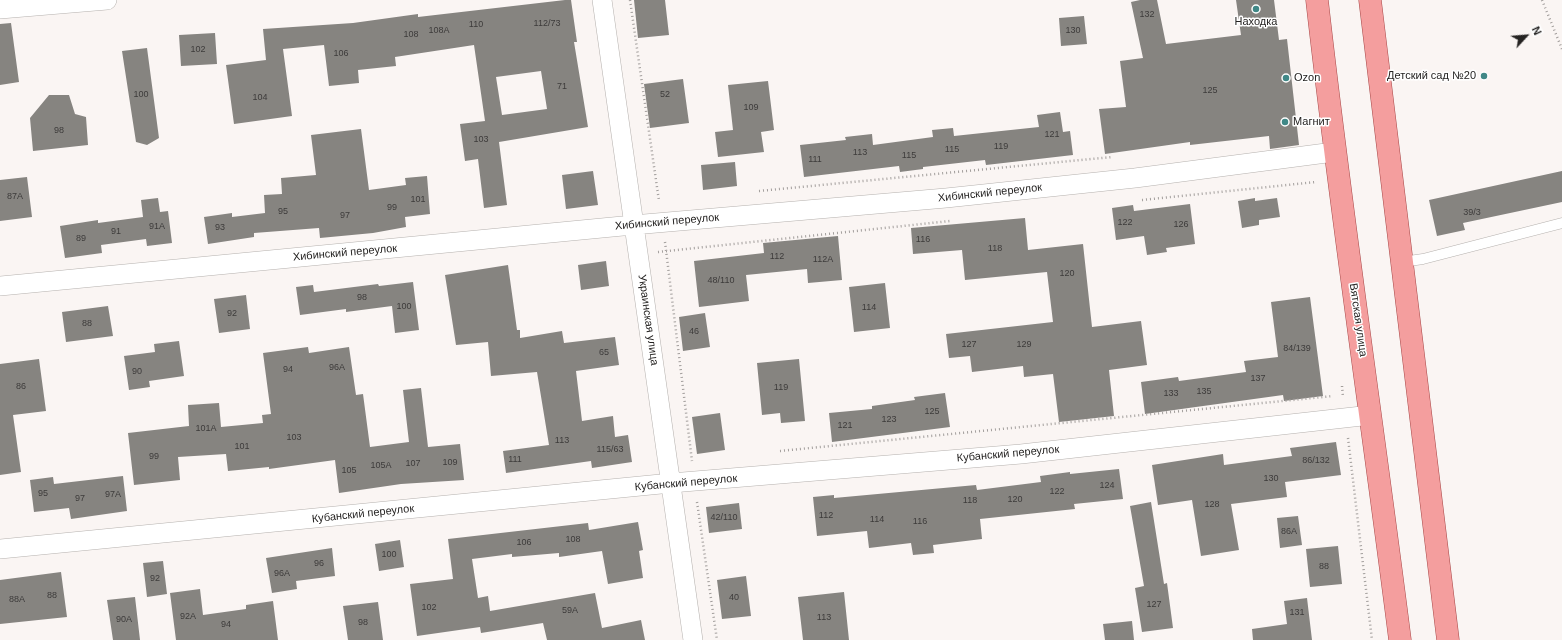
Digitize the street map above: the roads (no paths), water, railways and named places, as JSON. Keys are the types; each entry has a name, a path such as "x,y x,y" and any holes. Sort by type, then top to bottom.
{"main road":[{"name":"Вятская улица","path":"1317,0 1334,152 1371,415 1400,640"},
{"path":"1370,0 1448,640"}],"street":[{"path":"0,9 107,0"},
{"name":"Украинская улица","path":"602,0 693,640"},
{"name":"Хибинский переулок","path":"0,286 662,222 946,198 1135,178 1334,152"},
{"name":"Кубанский переулок","path":"0,549 671,484 1021,454 1371,415"}],"lane":[{"path":"1402,262 1423,259 1562,223"}],"place":[{"name":"Находка","path":"1256,9"},
{"name":"Детский сад №20","path":"1484,76"},
{"name":"Ozon","path":"1286,78"},
{"name":"Магнит","path":"1285,122"}]}
